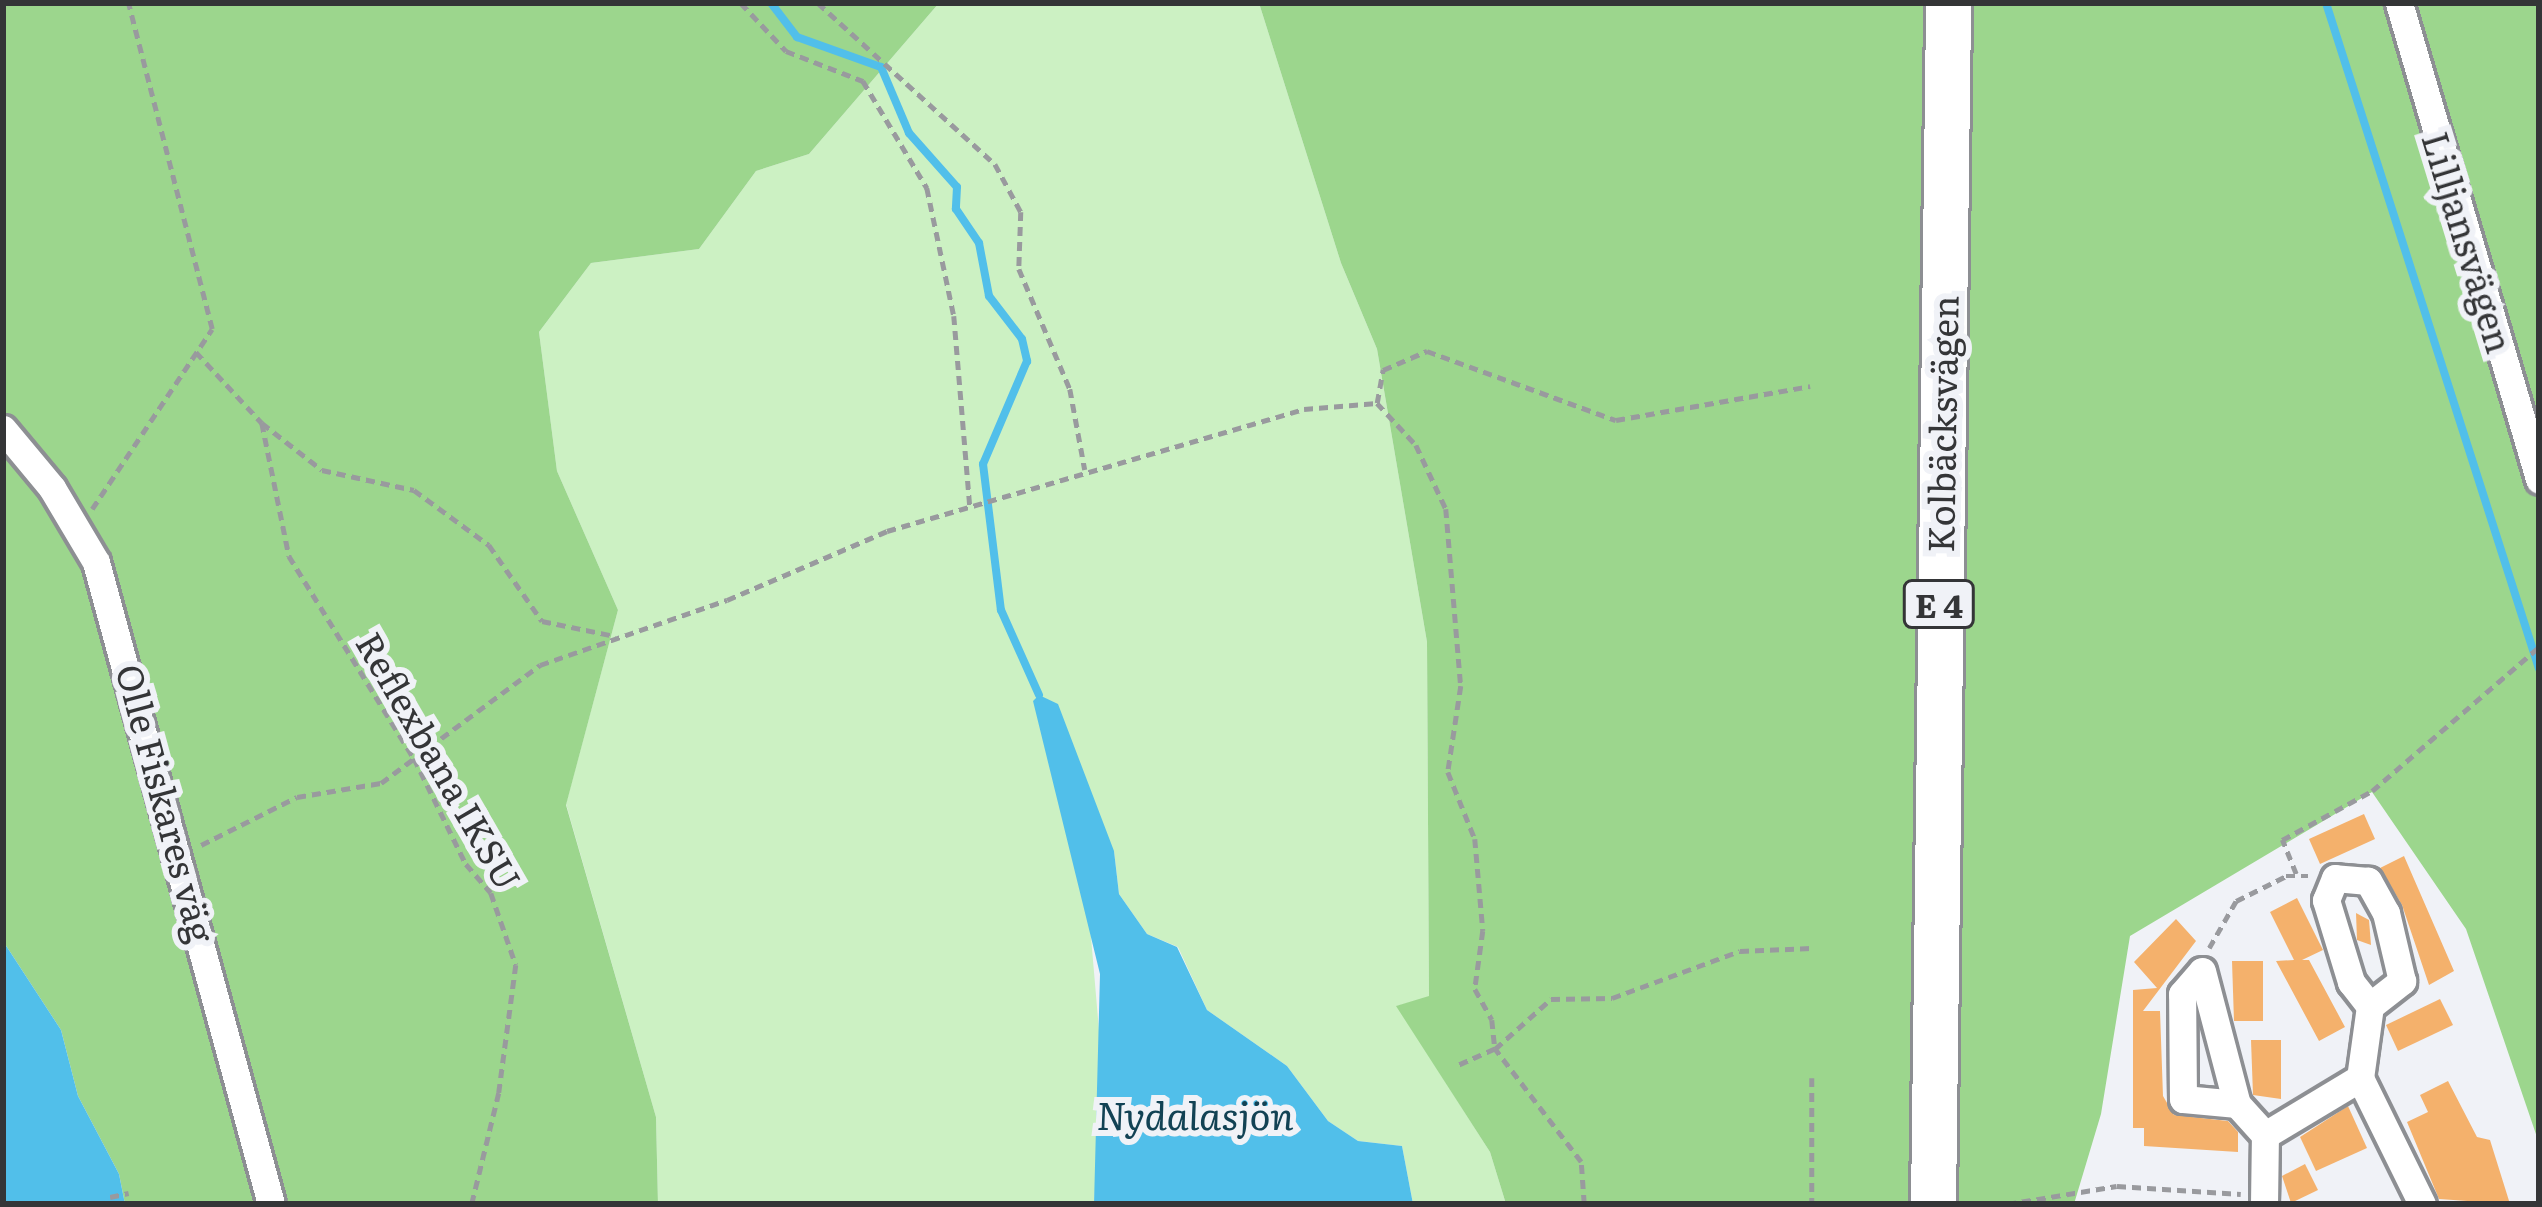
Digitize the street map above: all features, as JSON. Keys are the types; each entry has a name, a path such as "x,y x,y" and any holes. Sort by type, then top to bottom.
{"highway":[{"name":"Kolbäcksvägen","path":"1905,1204 1918,3"},
{"name":"Kolbäcksvägen","path":"1933,1204 1948,3"}],"street":[{"name":"Lilljansvägen","path":"2399,3 2539,480"},
{"name":"Olle Fiskares väg","path":"3,429 79,529 124,646 271,1204"},
{"path":"2370,1006 2351,982 2326,886 2356,877 2380,896 2402,981 2370,1006 2360,1078 2422,1204"},
{"path":"2202,971 2182,994 2183,1099 2236,1104"},
{"path":"2202,971 2236,1104 2266,1135 2260,1204"},
{"path":"2266,1135 2360,1078"}],"path":[{"path":"79,529 212,329 128,3"},
{"path":"741,3 786,51 863,81 927,188 954,316 970,507"},
{"path":"818,3 994,164 1021,212 1018,268 1070,389 1085,472"},
{"path":"1377,403 1383,370 1427,350 1616,420 1810,386"},
{"path":"196,352 262,423 322,470 414,490 489,545 542,621 621,637"},
{"path":"186,853 297,797 381,783 540,665 887,531 1304,409 1377,403"},
{"path":"1377,403 1416,445 1446,509 1461,686 1448,772 1474,839 1483,931 1474,988 1492,1020 1495,1049 1581,1162 1584,1204"},
{"name":"Reflexbana IKSU","path":"262,423 289,556 414,758 466,864 491,893 516,965 500,1093 472,1204"},
{"path":"2326,886 2296,874 2282,840 2372,791 2539,647"},
{"path":"2202,971 2230,907 2296,874"},
{"path":"1459,1065 1495,1049 1551,999 1612,998 1740,951 1811,948"},
{"path":"1812,1078 1812,1204"},
{"path":"2006,1204 2183,1185 2240,1193 2260,1204"},
{"path":"110,1197 129,1193"}],"green space":[{"path":"3,3 939,3 809,154 756,171 699,249 591,263 539,332 557,471 618,610 566,805 656,1117 658,1204 125,1204 119,1174 78,1096 61,1030 3,941"},
{"path":"939,3 1259,3 1341,263 1377,349 1427,642 1429,997 1397,1006 1490,1152 1506,1204 1413,1204 1402,1146 1358,1141 1328,1121 1287,1066 1207,1010 1178,947 1147,934 1119,894 1114,851 1088,902 1103,1077 1094,1204 658,1204 656,1117 566,804 618,610 557,471 539,332 591,263 699,249 756,171 809,154"},
{"path":"1259,3 2539,3 2539,1143 2466,929 2372,792 2130,936 2101,1114 2074,1204 1506,1204 1490,1152 1396,1006 1429,996 1427,642 1377,349 1341,263"}],"water":[{"name":"Nydalasjön","path":"1039,695 1058,704 1114,851 1119,894 1147,934 1177,947 1207,1010 1287,1066 1328,1121 1358,1141 1402,1146 1413,1204 1094,1204 1100,974 1033,701"},
{"path":"3,941 61,1030 78,1096 119,1174 125,1204 3,1204"}],"building":[{"path":"2364,814 2375,839 2320,864 2309,839"},
{"path":"2404,856 2454,971 2429,985 2402,905 2380,868"},
{"path":"2297,898 2323,950 2302,960 2309,960 2345,1027 2319,1041 2276,961 2294,960 2270,912"},
{"path":"2356,913 2369,920 2371,945 2357,940"},
{"path":"2176,919 2196,941 2143,1011 2160,1011 2163,1096 2174,1115 2228,1121 2238,1132 2238,1152 2144,1146 2144,1128 2133,1128 2133,990 2157,988 2134,962"},
{"path":"2232,961 2263,961 2263,1021 2234,1021"},
{"path":"2440,999 2453,1025 2398,1051 2386,1025"},
{"path":"2251,1040 2281,1040 2281,1099 2253,1095"},
{"path":"2448,1081 2477,1137 2490,1140 2510,1204 2439,1199 2407,1122 2428,1112 2420,1095"},
{"path":"2348,1106 2367,1148 2316,1171 2300,1137"},
{"path":"2305,1164 2318,1190 2291,1203 2282,1176"}],"waterway":[{"path":"771,3 797,37 881,67 909,133 957,187 956,209 979,243 989,296 1022,339 1027,361 983,464 1001,610 1039,695"},
{"path":"2326,3 2539,669"}]}
